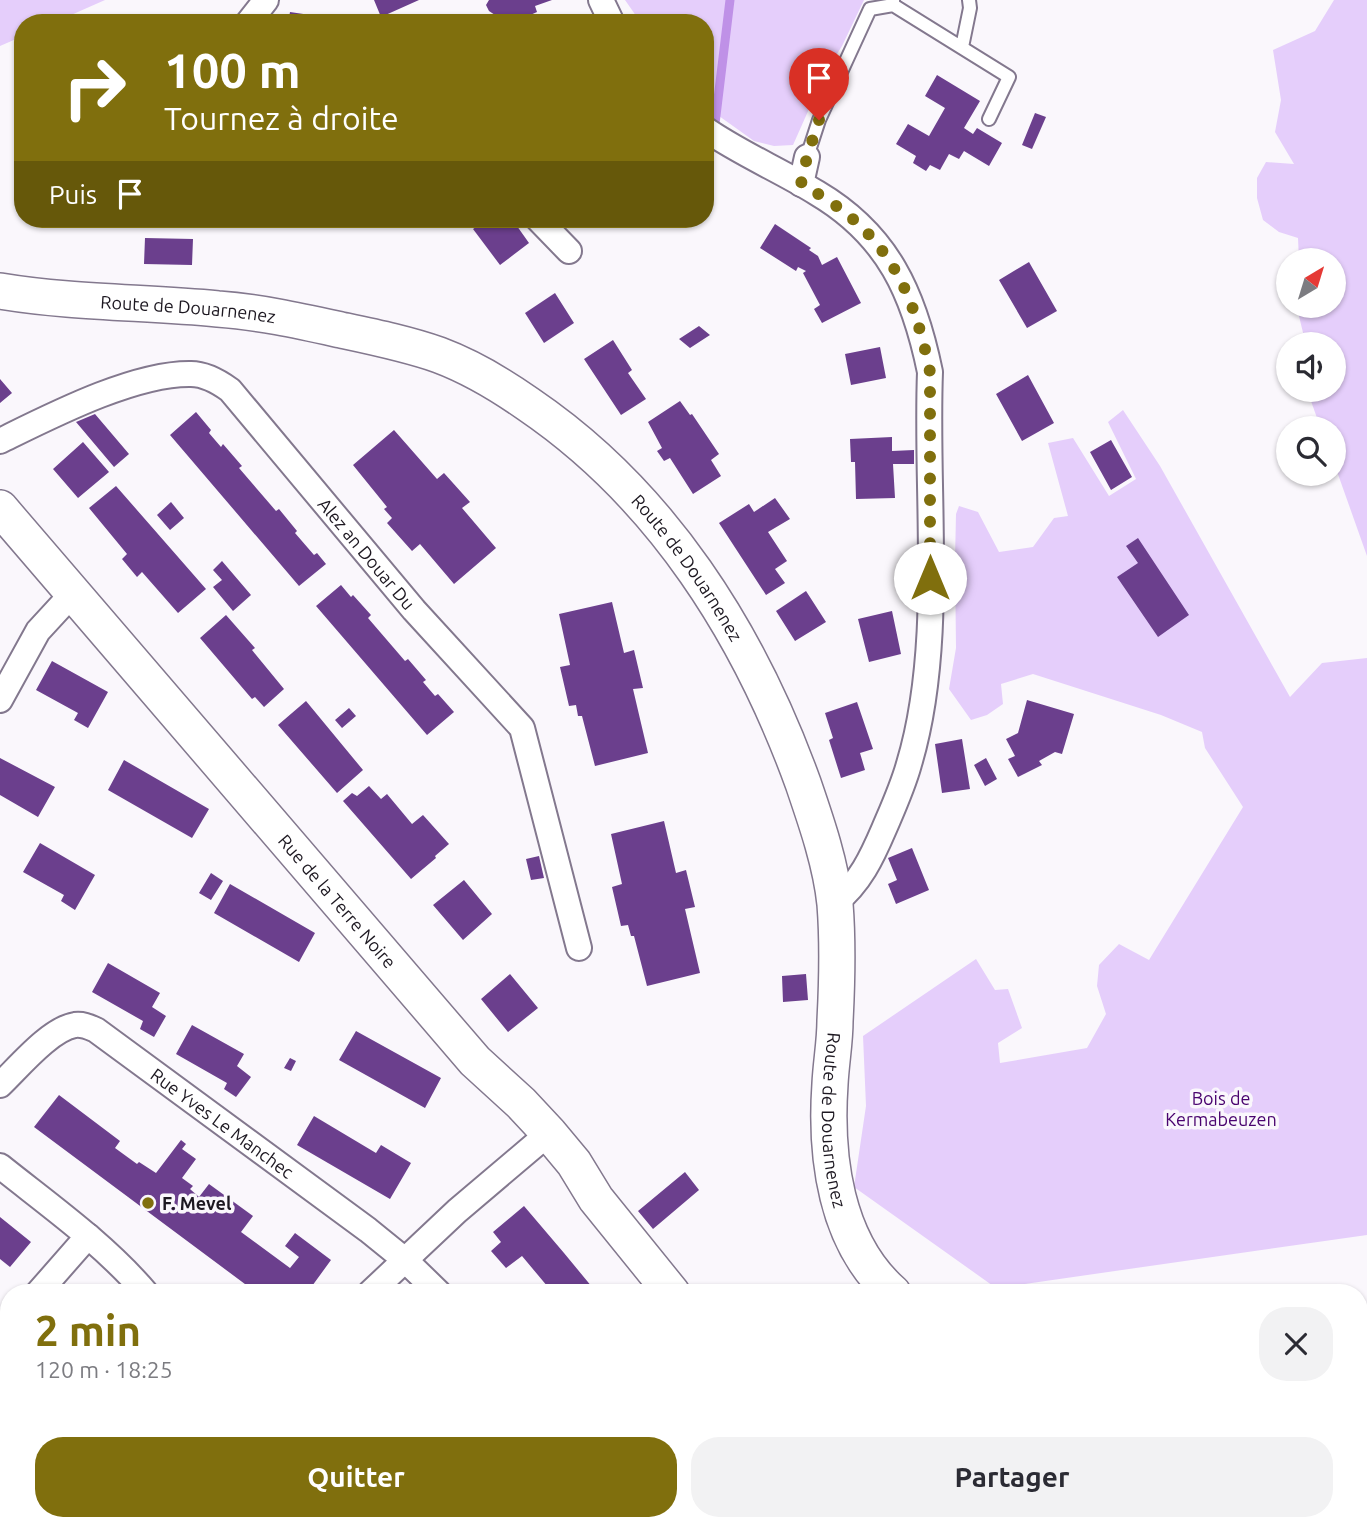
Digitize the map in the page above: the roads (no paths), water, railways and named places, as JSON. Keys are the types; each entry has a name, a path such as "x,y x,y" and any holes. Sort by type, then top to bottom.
{"main road":[{"name":"Route de Douarnenez","path":"0,291 52,298 219,309 281,317 388,340 440,355 508,390 545,415 639,499 673,539 719,605 761,681 793,756 825,856 835,903 835,1023 829,1130 834,1181 851,1236 873,1271 885,1284"},
{"name":"Rue de la Terre Noire","path":"0,508 475,1061 549,1133 574,1163 596,1199 665,1284"}],"street":[{"path":"255,14 267,0"},
{"path":"714,135 838,207 870,234 887,255 904,284 924,344 930,372 928,651 919,721 909,764 874,852 858,882 835,903"},
{"path":"801,184 807,157"},
{"path":"547,228 569,251"},
{"name":"Alez an Douar Du","path":"0,441 72,407 150,380 192,374 210,378 230,390 414,610 522,728 579,948"},
{"path":"0,699 38,631 74,593"},
{"name":"Rue Yves Le Manchec","path":"0,1085 58,1032 72,1026 84,1025 96,1030 405,1260 430,1284"},
{"path":"380,1284 457,1211 549,1133"},
{"path":"0,1166 88,1236 138,1284"},
{"path":"46,1284 88,1236"}],"lane":[{"path":"961,47 970,8 969,0"},
{"path":"807,157 819,120 870,9 893,2 1009,76 989,118"}],"waterway":[{"path":"714,132 730,0"}],"place":[{"name":"F. Mevel","path":"148,1203"}],"park label":[{"name":"Bois de Kermabeuzen","path":"1221,1108"}]}
